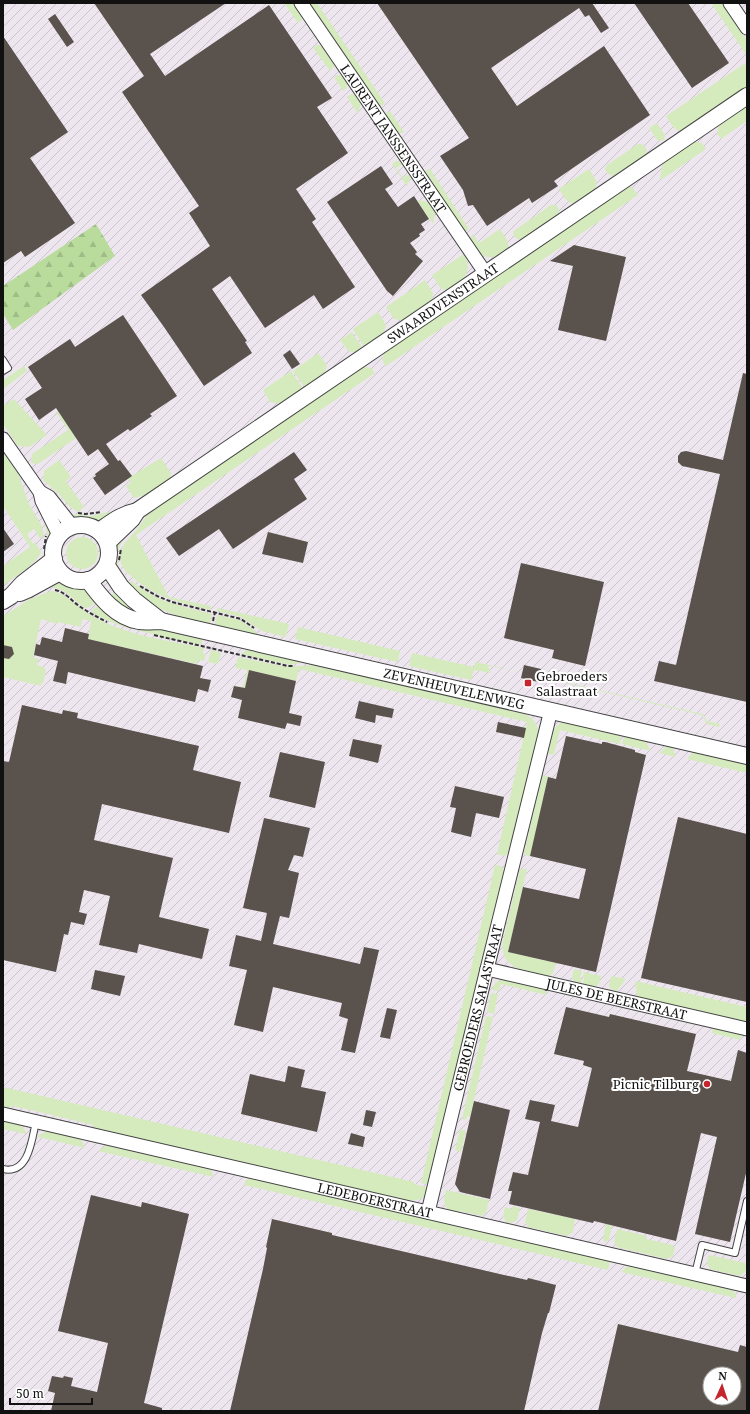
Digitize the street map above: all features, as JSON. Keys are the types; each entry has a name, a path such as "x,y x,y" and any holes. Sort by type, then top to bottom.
{"street":[{"name":"LAURENT JANSSENSSTRAAT","path":"301,3 486,274"},
{"path":"730,3 747,28"},
{"name":"SWAARDVENSTRAAT","path":"104,536 132,519 137,511 747,96"},
{"path":"3,439 40,492 49,497 59,531 54,546 52,561 22,583 7,598"},
{"path":"52,561 66,577 81,581 88,580 99,575 107,566 109,558 110,550 104,536 91,526 82,524 59,531"},
{"name":"ZEVENHEUVELENWEG","path":"107,566 121,586 134,600 161,621"},
{"name":"ZEVENHEUVELENWEG","path":"88,580 102,600 123,615 139,621 161,621 747,756"},
{"name":"GEBROEDERS SALASTRAAT","path":"428,1212 551,710"},
{"name":"JULES DE BEERSTRAAT","path":"487,969 747,1029"},
{"name":"LEDEBOERSTRAAT","path":"3,1114 747,1286"}],"lane":[{"path":"3,360 8,368 3,371"},
{"path":"3,1169 10,1170 21,1166 28,1155 36,1121"},
{"path":"695,1274 702,1245 735,1252 747,1201"}],"path":[{"path":"52,561 46,540 59,531"},
{"path":"51,589 62,591 96,617 112,624"},
{"path":"148,634 281,665 295,666"}],"shaded area":[{"path":"3,3 747,3 747,1411 3,1411"}],"green space":[{"path":"284,3 294,3 302,17 302,20 298,23"},
{"path":"307,3 317,3 385,103 381,106 377,105"},
{"path":"711,3 722,3 747,40 747,56"},
{"path":"316,45 319,45 324,49 333,60 335,66 330,71 313,48"},
{"path":"747,62 747,90 683,132 673,127 666,116"},
{"path":"338,75 343,76 348,83 347,88 343,91 334,77"},
{"path":"351,94 356,95 361,103 358,114 347,97"},
{"path":"747,104 747,121 721,139 717,134 719,123"},
{"path":"390,111 404,132 403,133 395,133 385,118 386,113"},
{"path":"657,123 665,135 664,140 662,141 657,140 649,128"},
{"path":"691,141 702,143 706,149 661,180 663,160"},
{"path":"638,144 642,144 645,147 647,152 646,158 615,177 607,173 605,169 607,165"},
{"path":"396,161 403,164 396,168 403,178 409,174 411,177 407,186 392,164"},
{"path":"430,169 469,229 466,231 463,231 438,196 440,194 436,187 433,189 432,187 435,185 429,177 426,179 424,173 426,170"},
{"path":"589,169 597,182 595,193 577,204 571,203 564,197 559,189"},
{"path":"626,186 632,187 638,195 386,366 382,360 385,349"},
{"path":"417,200 428,202 435,213 433,224"},
{"path":"551,205 557,206 559,212 558,217 525,240 520,240 514,237 513,232 515,230"},
{"path":"96,224 115,256 13,330 3,314 3,286"},
{"path":"500,229 507,240 508,248 507,252 494,257 485,256 477,250 469,239 473,234 479,243"},
{"path":"464,254 468,266 466,275 450,290 441,289 432,275"},
{"path":"425,280 433,293 432,303 405,321 394,319 386,307"},
{"path":"378,312 386,325 383,336 365,348 353,329"},
{"path":"352,332 363,349 359,353 348,351 340,340"},
{"path":"318,353 327,365 324,376 306,389 293,371"},
{"path":"24,366 27,371 3,389 3,380"},
{"path":"360,366 371,368 375,373 136,535 169,597 211,606 211,610 178,602 158,594 139,583 126,572 120,560 122,547 139,527 151,509"},
{"path":"291,371 304,390 283,404 270,402 263,390"},
{"path":"14,399 47,435 29,447 18,446 3,424 3,406"},
{"path":"58,411 76,438 38,464 31,463 32,454 68,430 56,412"},
{"path":"3,449 18,473 29,504 42,526 44,536 40,539 34,529 27,534 33,544 35,542 41,552 30,566 3,586 3,566 30,547 3,506"},
{"path":"161,458 171,473 170,480 148,494 134,498 126,486 131,482 128,478"},
{"path":"59,460 71,477 66,481 84,507 78,512 69,506 59,494 43,480 44,471"},
{"path":"109,512 112,513 99,522 79,519 72,516 75,514 90,516"},
{"path":"44,520 52,533 47,556 41,559 47,540 47,531"},
{"path":"127,534 120,545 117,554 119,567 126,577 126,581 113,563 116,543"},
{"path":"79,537 85,537 94,541 98,553 94,565 85,569 79,569 70,565 66,556 66,550 70,541"},
{"path":"60,580 84,587 98,601 90,607 85,608 64,591 47,587"},
{"path":"132,581 151,594 170,603 212,614 210,625 178,616 148,604 125,586"},
{"path":"119,590 141,615 106,599"},
{"path":"51,591 61,594 89,614 116,627 145,636 204,648 203,653 206,654 204,661 198,660 197,664 88,639 91,621 82,619 81,627 58,622 57,624 41,619 33,657 39,659 37,665 44,667 46,671 43,683 41,683 41,686 3,677 3,616 30,599"},
{"path":"100,603 203,638 201,645 143,632 111,622 99,617 91,611"},
{"path":"218,608 289,624 286,637 262,631 241,617 217,611"},
{"path":"217,615 240,620 257,632 256,636 214,626"},
{"path":"298,627 400,651 398,662 295,639"},
{"path":"248,649 300,661 301,663 290,665 241,654"},
{"path":"211,650 221,653 218,664 208,662"},
{"path":"412,653 474,667 475,662 522,672 489,666 488,667 491,673 474,670 471,680 409,666"},
{"path":"238,657 287,667 313,665 520,712 534,720 538,727 539,735 513,850 504,856 497,854 527,722 299,669 296,681 249,670 245,688 226,684 243,687 247,670 235,668"},
{"path":"540,673 542,673 542,677 703,714 707,721 720,724 719,727 707,724 702,715 539,677"},
{"path":"561,723 621,736 620,744 560,730 554,754 547,753 553,732 557,725"},
{"path":"624,736 646,742 651,751 622,744"},
{"path":"667,746 673,748 676,757 659,753"},
{"path":"693,752 747,765 747,773 687,759"},
{"path":"542,775 556,778 548,777 530,857 524,854"},
{"path":"495,865 501,866 507,875 434,1186 421,1183"},
{"path":"520,869 527,869 508,952 556,963 553,973 549,977 517,968 510,964 503,951 503,941"},
{"path":"574,969 582,971 580,978 582,979 581,984 574,982 572,977"},
{"path":"584,972 601,976 599,984 595,987 583,984"},
{"path":"611,976 626,979 616,992 609,986"},
{"path":"502,979 546,988 546,995 501,984 499,991 492,990 495,983"},
{"path":"635,981 747,1007 747,1022 637,997"},
{"path":"491,993 498,994 494,1014 487,1012"},
{"path":"486,1016 493,1017 470,1117 467,1116 466,1120 462,1119"},
{"path":"717,1027 742,1033 740,1040 712,1033 712,1030"},
{"path":"3,1087 414,1182 414,1184 434,1189 422,1199 406,1200 95,1128 93,1125 56,1116 54,1117 53,1115 12,1106 8,1108 3,1107"},
{"path":"3,1119 20,1123 26,1134 3,1129"},
{"path":"460,1129 466,1131 461,1152 455,1150"},
{"path":"49,1130 80,1137 85,1148 38,1137"},
{"path":"108,1144 210,1167 214,1177 98,1151"},
{"path":"251,1177 610,1261 608,1270 244,1185 246,1180"},
{"path":"446,1190 489,1200 486,1213 482,1216 460,1211 456,1213 452,1212 446,1207 444,1201"},
{"path":"512,1206 520,1208 517,1220 512,1223 506,1222 503,1216 505,1207 512,1209"},
{"path":"528,1209 575,1219 573,1232 567,1236 528,1227 525,1222"},
{"path":"606,1224 612,1226 609,1240 605,1242 603,1239"},
{"path":"617,1229 647,1236 646,1239 673,1245 673,1247 675,1247 673,1256 667,1259 617,1247 614,1242"},
{"path":"710,1255 745,1263 747,1265 745,1272 740,1276 710,1269 707,1264 708,1256"},
{"path":"628,1265 732,1289 736,1295 736,1298 621,1272"}],"building":[{"path":"94,3 226,3 150,54 165,76 269,5 332,98 317,107 348,153 296,189 316,219 312,222 355,287 323,309 314,295 265,328 230,276 212,289 247,341 245,342 252,353 204,386 141,295 210,246 189,213 199,206 122,92 144,76"},
{"path":"377,3 592,3 609,28 601,33 589,15 585,17 579,8 491,68 517,106 604,46 650,115 554,181 558,186 532,203 529,198 487,226 473,205 468,206 463,190 440,156 469,138"},
{"path":"634,3 688,3 729,63 692,88"},
{"path":"55,14 74,42 67,47 48,19"},
{"path":"3,36 68,132 30,158 75,223 25,257 21,251 3,263"},
{"path":"381,166 393,184 385,189 398,207 414,196 429,219 421,224 425,230 419,234 420,236 410,243 417,252 415,254 423,261 393,296 387,291 327,202"},
{"path":"574,245 626,257 606,341 558,330 573,266 550,261"},
{"path":"123,315 177,396 150,414 152,416 130,431 128,429 106,444 118,461 120,460 132,476 105,495 93,478 96,476 95,474 109,464 98,449 88,456 56,408 39,420 25,399 42,388 28,367 70,339 75,347"},
{"path":"290,350 300,364 292,369 283,355"},
{"path":"743,373 747,374 747,702 654,681 659,661 676,665 720,474 682,466 678,462 678,456 681,452 686,451 723,460"},
{"path":"294,452 307,470 294,479 307,499 233,549 219,529 179,556 166,538"},
{"path":"3,528 14,544 3,552"},
{"path":"268,532 308,542 303,563 262,554"},
{"path":"521,563 604,582 585,666 552,658 554,650 504,638"},
{"path":"65,628 89,634 88,639 203,666 200,678 211,680 208,692 198,689 195,702 68,672 66,684 53,681 58,661 34,655 36,644 40,645 42,637 62,642"},
{"path":"3,645 12,647 14,654 9,659 3,658"},
{"path":"524,665 541,669 538,682 521,678"},
{"path":"249,670 296,681 289,713 302,716 300,726 287,723 285,729 238,718 242,700 231,697 234,686 245,688"},
{"path":"359,701 394,709 392,718 376,715 375,723 355,718"},
{"path":"22,705 62,714 63,710 78,713 77,718 199,746 193,770 241,782 229,833 102,804 94,840 173,858 159,917 209,929 202,959 139,944 137,953 99,945 110,896 84,890 79,912 87,914 84,925 71,922 68,935 64,934 56,972 3,960 3,761 9,762"},
{"path":"498,722 526,728 524,738 496,732"},
{"path":"566,736 602,744 602,742 605,742 635,750 635,752 646,755 596,972 508,952 523,887 579,899 586,869 530,856 548,777 556,779"},
{"path":"353,739 382,745 378,763 349,756"},
{"path":"280,752 325,762 315,808 269,797"},
{"path":"455,786 504,797 499,818 476,813 471,837 451,832 456,808 450,807"},
{"path":"678,817 747,834 747,1002 641,978"},
{"path":"264,818 310,828 303,857 294,855 288,870 299,873 289,918 280,916 273,944 360,964 364,947 379,950 355,1053 341,1050 348,1019 339,1016 342,1003 273,987 263,1032 234,1025 247,970 229,966 236,935 261,941 267,913 243,908"},
{"path":"95,970 125,976 120,996 91,989"},
{"path":"566,1007 609,1017 610,1014 696,1034 687,1071 731,1081 738,1050 747,1053 747,1169 730,1242 695,1234 717,1137 701,1133 676,1241 594,1221 593,1223 509,1204 512,1191 508,1191 513,1172 528,1175 540,1122 525,1119 530,1100 555,1105 551,1121 578,1127 592,1068 583,1065 584,1061 554,1054"},
{"path":"387,1008 397,1010 390,1039 380,1037"},
{"path":"288,1066 305,1070 301,1087 326,1092 317,1132 241,1114 250,1074 285,1082"},
{"path":"474,1101 510,1110 490,1199 460,1192 455,1184"},
{"path":"366,1110 376,1112 372,1127 363,1125"},
{"path":"351,1133 365,1137 363,1147 348,1144"},
{"path":"91,1195 141,1207 142,1202 189,1214 144,1403 162,1408 162,1411 51,1411 55,1393 48,1391 52,1376 73,1378 71,1386 97,1392 108,1343 58,1331"},
{"path":"272,1219 332,1233 332,1235 504,1275 527,1280 528,1278 556,1285 542,1333 524,1411 230,1411 263,1269"},
{"path":"618,1324 738,1352 740,1345 747,1347 747,1411 598,1411"}],"place":[{"name":"Gebroeders Salastraat","path":"528,683"},
{"name":"Picnic Tilburg","path":"707,1084"}]}
